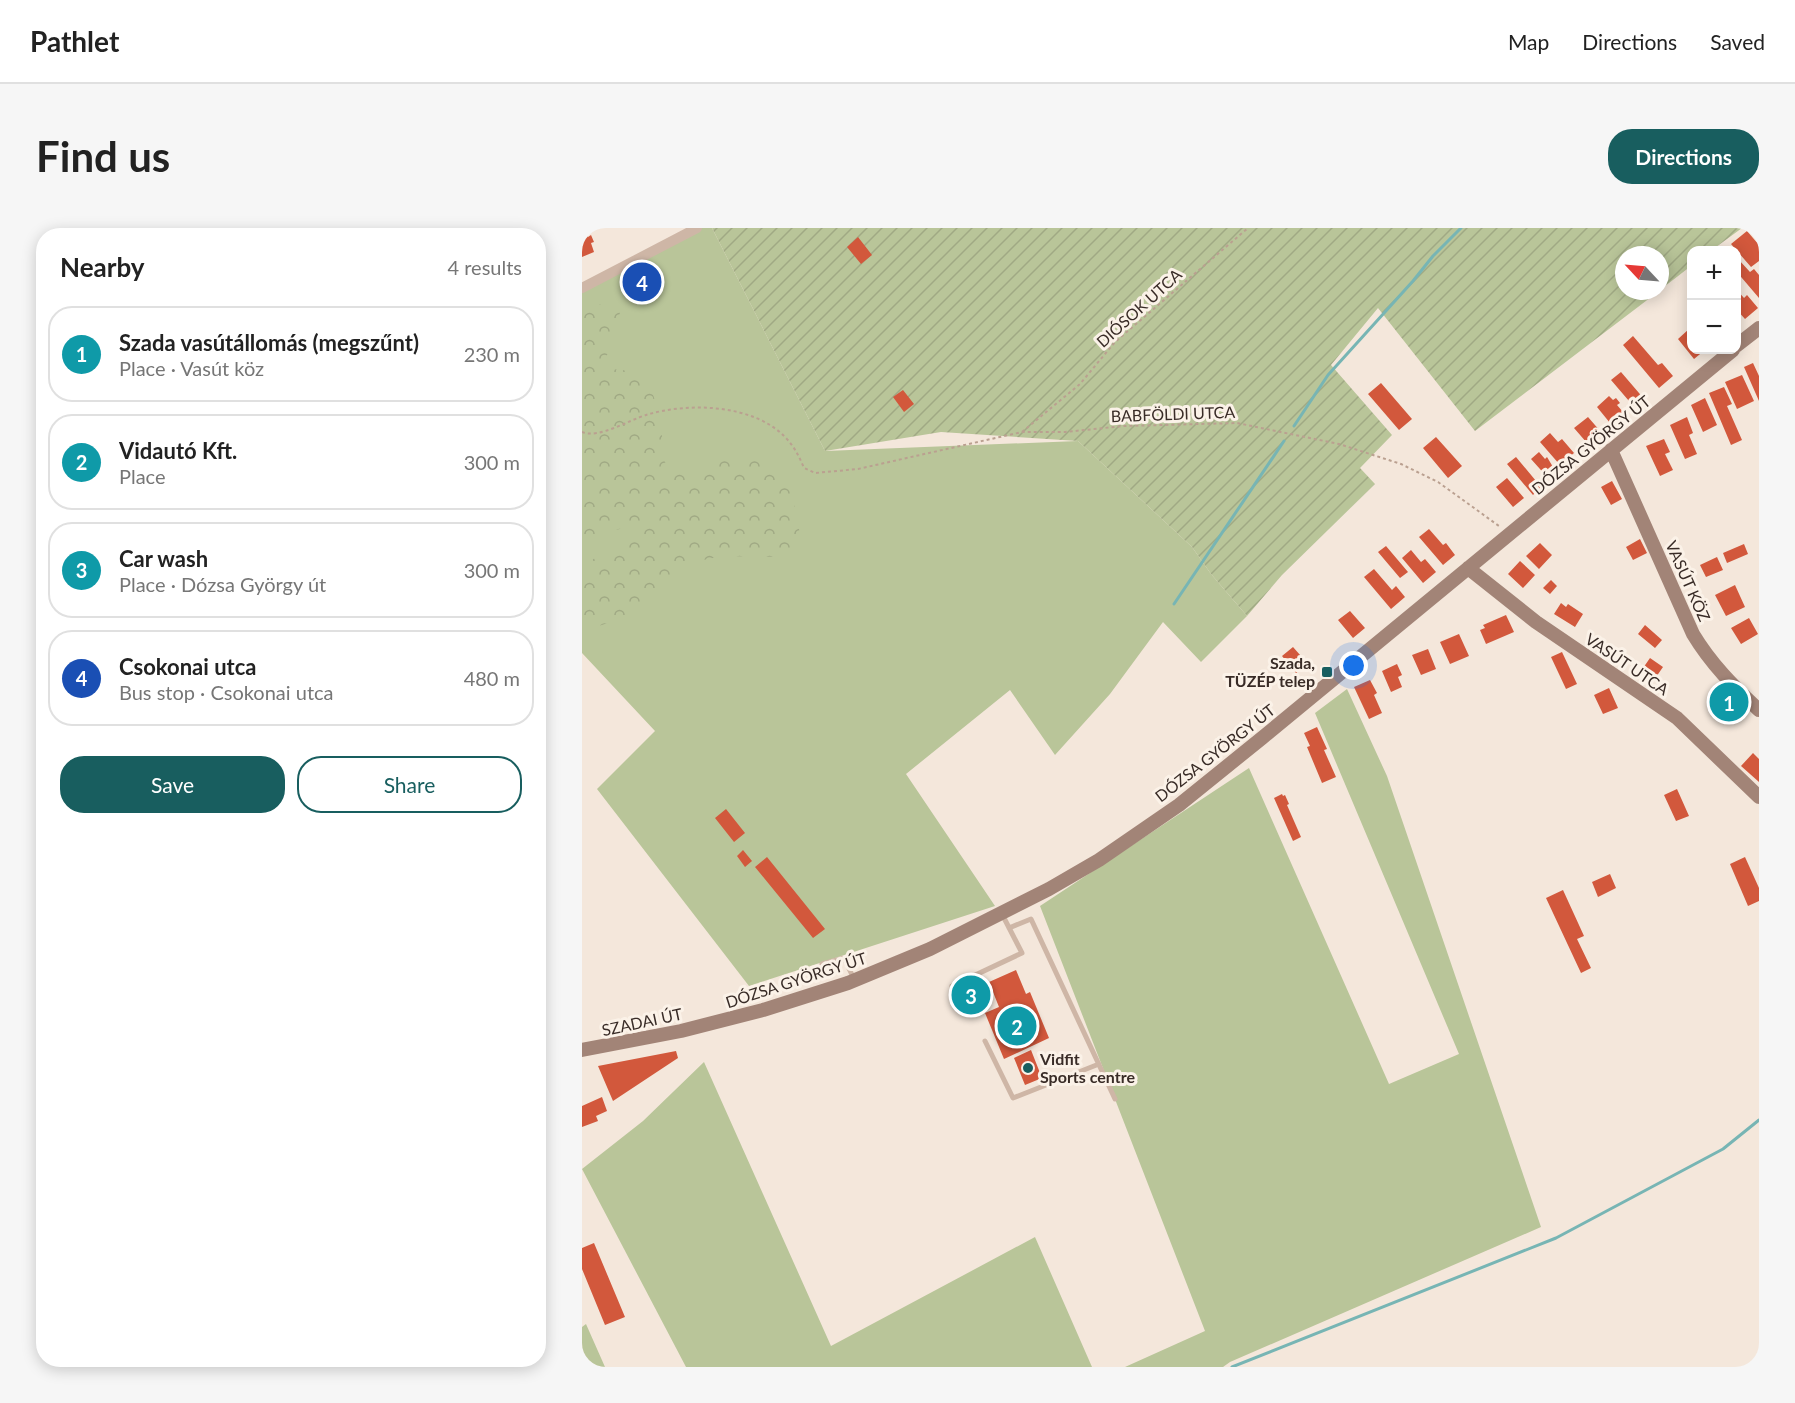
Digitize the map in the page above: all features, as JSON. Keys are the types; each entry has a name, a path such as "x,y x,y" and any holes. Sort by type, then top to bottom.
{"main road":[{"path":"1741,343 1759,328"},
{"name":"DÓZSA GYÖRGY ÚT","path":"707,1024 763,1010 854,980 930,950 1002,914 1099,860 1179,805 1728,354"},
{"name":"VASÚT KÖZ","path":"1611,450 1694,634 1705,653 1722,674 1759,710"},
{"name":"VASÚT UTCA","path":"1468,568 1536,622 1677,718 1759,797"},
{"name":"SZADAI ÚT","path":"582,1050 707,1024"}],"street":[{"path":"582,288 697,228"}],"lane":[{"path":"952,986 1022,953 1002,914"},
{"path":"1009,928 1030,919 1115,1099"},
{"path":"822,964 844,958 854,980"},
{"path":"985,1041 1013,1098 1099,1065"}],"path":[{"name":"DIÓSOK UTCA","path":"1022,432 1080,384 1115,342 1248,228"},
{"name":"BABFÖLDI UTCA","path":"582,432 593,435 648,415 674,409 716,409 750,414 784,435 795,448 804,468 815,473 858,469 1022,432 1237,423 1339,444 1401,464 1438,482 1494,520 1508,535"}],"green space":[{"path":"697,228 712,228 825,451 1078,441 1192,547 1211,574 1247,616 1201,662 1163,622 1110,694 1055,755 1010,690 906,774 995,906 749,986 597,789 655,731 582,653 582,288"},
{"path":"712,228 1742,228 1717,246 1687,246 1687,269 1669,283 1669,246 1615,246 1615,300 1647,300 1475,431 1378,308 1331,365 1392,435 1360,468 1375,484 1282,575 1247,616 1211,574 1192,547 1078,441 941,432 825,451"},
{"path":"596,304 621,307 616,332 602,368 631,371 651,388 662,423 662,457 673,476 746,454 778,472 792,494 800,534 787,557 722,556 680,565 662,595 627,617 589,629 582,634 582,564 623,546 648,523 582,537 582,313"},
{"path":"1347,689 1387,776 1541,1227 1223,1367 1125,1367 1205,1331 1040,906 1249,768 1389,1084 1459,1054 1315,713"},
{"path":"704,1062 831,1346 1035,1237 1092,1367 686,1367 582,1169 643,1121"},
{"path":"586,1324 605,1367 582,1367 582,1327"}],"building":[{"path":"1747,231 1759,245 1759,261 1751,267 1741,256 1741,246 1731,244"},
{"path":"585,232 588,237 591,235 594,252 582,257 582,233"},
{"path":"858,237 872,255 861,264 847,247"},
{"path":"1741,262 1750,272 1754,269 1759,275 1759,298 1741,277"},
{"path":"1741,295 1744,298 1747,295 1758,308 1745,319 1741,315"},
{"path":"1687,331 1687,350 1678,339"},
{"path":"1633,336 1658,365 1662,363 1673,376 1659,388 1623,345"},
{"path":"1690,354 1700,354 1694,359"},
{"path":"1753,363 1759,376 1759,401 1744,367"},
{"path":"1621,372 1645,400 1635,408 1611,380"},
{"path":"1742,375 1754,401 1737,409 1725,382"},
{"path":"1381,383 1412,419 1399,430 1368,394"},
{"path":"1724,387 1732,404 1727,406 1742,440 1731,445 1709,393"},
{"path":"903,390 914,404 904,412 893,397"},
{"path":"1609,396 1613,400 1616,398 1620,403 1617,405 1623,412 1610,423 1597,407"},
{"path":"1705,398 1717,425 1703,432 1691,405"},
{"path":"1588,417 1601,432 1587,443 1574,428"},
{"path":"1687,417 1693,433 1689,435 1697,454 1685,459 1670,425"},
{"path":"1550,433 1558,442 1562,439 1574,453 1560,465 1540,442"},
{"path":"1436,437 1462,466 1448,478 1423,448"},
{"path":"1664,439 1670,452 1665,454 1673,470 1660,476 1646,446"},
{"path":"1539,452 1545,459 1547,457 1556,472 1548,478 1531,459"},
{"path":"1516,457 1541,487 1533,495 1507,464"},
{"path":"1507,478 1524,498 1513,507 1496,487"},
{"path":"1612,481 1622,499 1611,505 1601,487"},
{"path":"1429,529 1443,545 1446,543 1455,555 1443,565 1419,537"},
{"path":"1640,539 1647,553 1633,560 1626,547"},
{"path":"1540,543 1552,555 1539,569 1526,556"},
{"path":"1744,544 1748,554 1727,563 1723,553"},
{"path":"1386,546 1408,572 1400,578 1378,552"},
{"path":"1411,550 1421,562 1425,559 1436,572 1423,583 1402,558"},
{"path":"1717,557 1723,570 1706,577 1700,565"},
{"path":"1520,561 1535,575 1523,588 1508,574"},
{"path":"1374,569 1392,590 1396,586 1405,597 1391,609 1364,577"},
{"path":"1551,580 1557,586 1550,594 1543,588"},
{"path":"1735,585 1745,607 1726,616 1715,595"},
{"path":"1561,603 1566,607 1568,604 1583,614 1575,627 1554,614"},
{"path":"1350,611 1365,628 1353,638 1338,620"},
{"path":"1506,615 1514,632 1486,644 1480,630 1485,628 1483,625"},
{"path":"1749,618 1758,634 1741,644 1731,628"},
{"path":"1645,625 1662,640 1655,648 1638,634"},
{"path":"1459,634 1469,656 1450,664 1440,642"},
{"path":"1293,647 1308,664 1296,673 1282,656"},
{"path":"1428,649 1436,669 1421,675 1412,655"},
{"path":"1562,652 1577,684 1566,689 1551,657"},
{"path":"1650,658 1663,667 1654,680 1641,671"},
{"path":"1397,664 1402,675 1398,677 1402,687 1391,692 1382,671"},
{"path":"1370,680 1377,693 1374,695 1382,713 1369,719 1354,687"},
{"path":"1609,688 1618,708 1603,714 1594,695"},
{"path":"1731,688 1743,699 1721,723 1713,715 1719,708 1716,705"},
{"path":"1317,727 1336,777 1322,783 1307,747 1310,746 1304,733"},
{"path":"1753,753 1759,759 1759,782 1741,766"},
{"path":"1677,789 1689,816 1676,821 1664,795"},
{"path":"1285,795 1289,804 1287,805 1301,837 1293,841 1274,798"},
{"path":"726,809 745,833 734,842 715,818"},
{"path":"743,850 752,861 745,867 737,856"},
{"path":"767,857 825,929 813,938 755,867"},
{"path":"1745,857 1759,888 1759,901 1748,906 1730,864"},
{"path":"1610,874 1616,888 1598,897 1592,882"},
{"path":"1563,890 1584,936 1577,939 1591,968 1581,973 1546,898"},
{"path":"1016,970 1026,994 1030,992 1049,1038 1004,1059 985,1013 999,1007 989,982"},
{"path":"977,987 981,997 964,1004 961,994"},
{"name":"Vidfit Sports centre","path":"1031,1050 1042,1078 1025,1085 1014,1058"},
{"path":"676,1051 678,1058 613,1101 598,1066"},
{"path":"602,1097 607,1111 596,1116 598,1121 582,1127 582,1106"},
{"path":"594,1243 625,1317 605,1325 582,1269 582,1248"}],"waterway":[{"path":"1294,426 1328,375 1433,256 1461,228"},
{"path":"1174,604 1284,441"},
{"path":"1232,1367 1556,1238 1723,1149 1759,1120"}],"place":[{"name":"Csokonai utca","path":"642,282"},
{"name":"Szada, TÜZÉP telep","path":"1327,672"},
{"name":"Szada vasútállomás (megszűnt)","path":"1729,702"},
{"name":"Car wash","path":"971,995"},
{"name":"Vidautó Kft.","path":"1017,1026"},
{"name":"Vidfit Sports centre","path":"1028,1068"}]}
